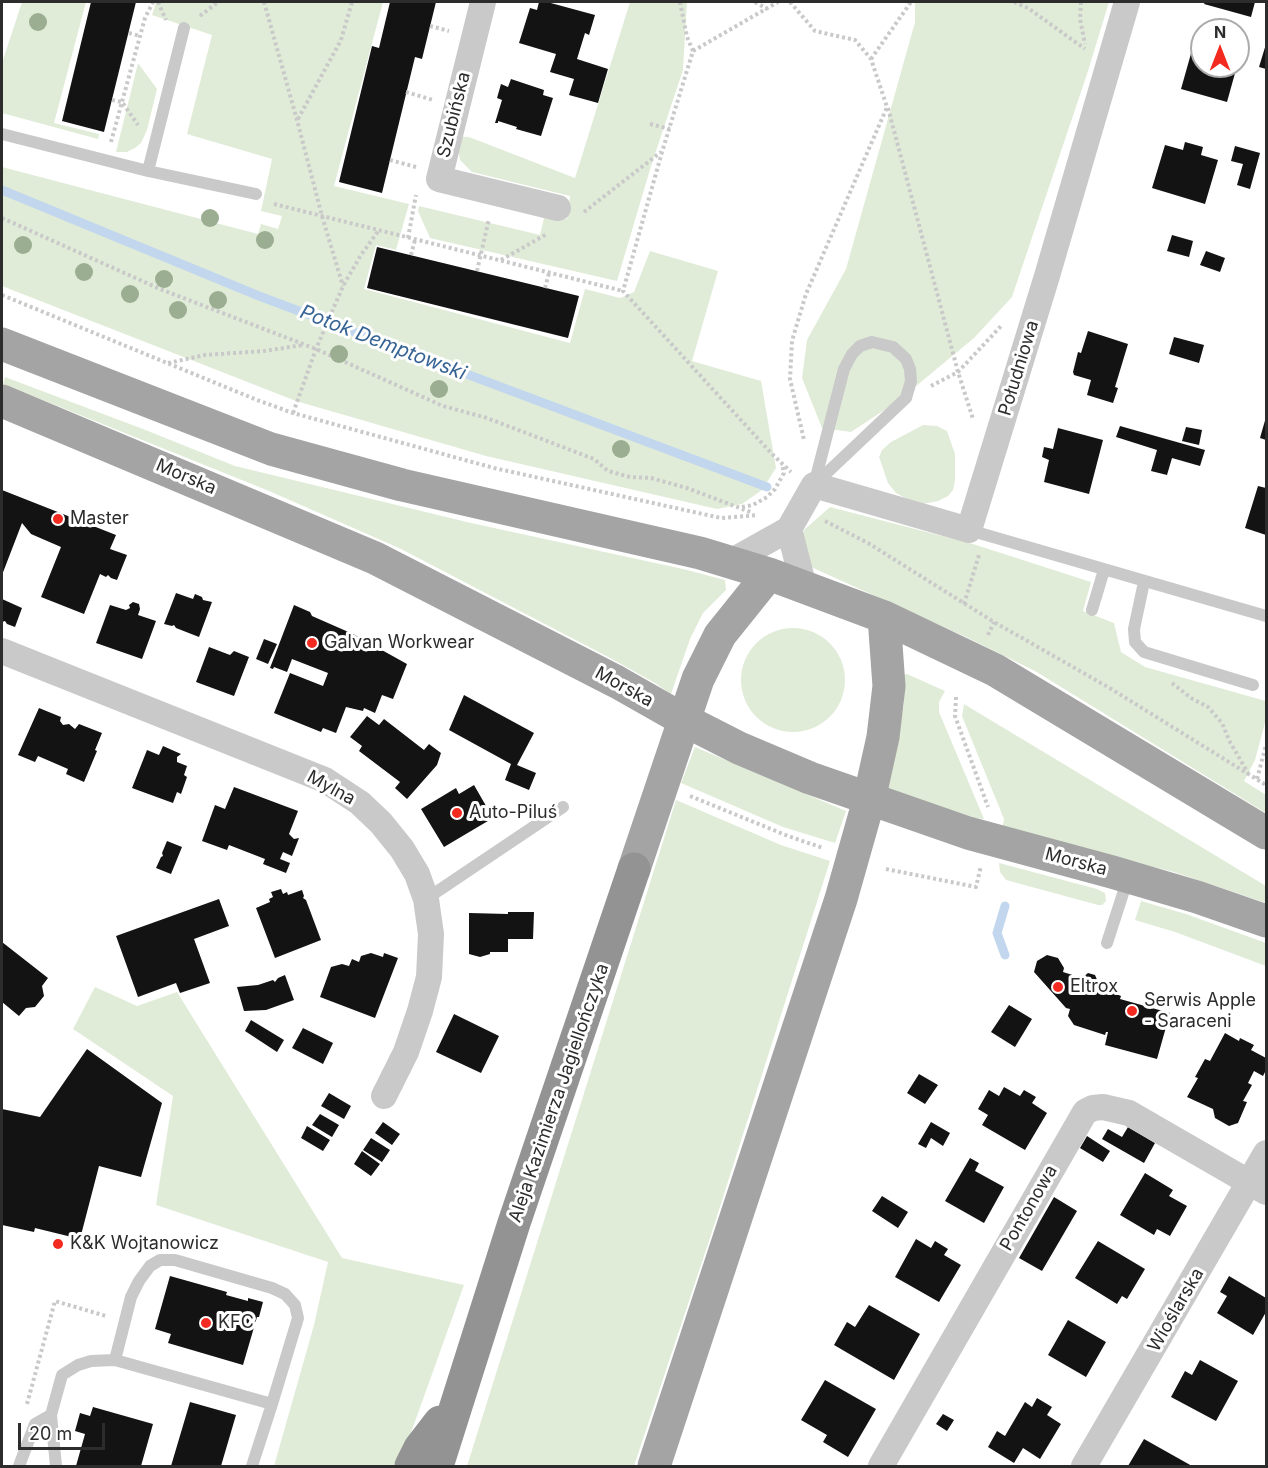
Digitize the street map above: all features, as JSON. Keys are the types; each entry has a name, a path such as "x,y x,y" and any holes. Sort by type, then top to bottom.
{"highway":[{"name":"Aleja Kazimierza Jagiellończyka","path":"437,1467 511,1234 634,869"},
{"path":"411,1467 420,1448 459,1396"}],"main road":[{"path":"2,344 271,449 402,485 730,562 769,574 884,617 995,670 1266,832"},
{"name":"Morska","path":"2,401 375,558 616,682 684,720 740,748 810,778 968,834 1197,897 1266,921"},
{"name":"Aleja Kazimierza Jagiellończyka","path":"634,869 698,679 720,635 769,574"},
{"path":"654,1467 841,899 869,800 884,737 889,686 884,617"}],"street":[{"name":"Szubińska","path":"483,2 438,179 558,208"},
{"name":"Południowa","path":"969,530 1127,2"},
{"path":"730,562 789,529 814,485 969,530"},
{"path":"789,529 804,587"},
{"name":"Mylna","path":"2,651 325,780 360,804 381,823 402,849 417,874 426,899 431,934 429,977 406,1052 384,1096"},
{"name":"Pontonowa","path":"881,1467 1085,1112 1103,1107 1129,1113 1258,1187"},
{"name":"Wioślarska","path":"1084,1467 1258,1187 1266,1153"}],"lane":[{"path":"148,171 184,28"},
{"path":"2,134 148,171 256,194"},
{"path":"872,342 893,347 901,352 910,369 911,381 906,398 814,485 844,369 852,354 860,346 872,342"},
{"path":"969,530 1266,616"},
{"path":"1092,610 1104,570"},
{"path":"1144,582 1134,629 1135,642 1144,652 1253,686"},
{"path":"426,899 562,807"},
{"path":"1107,943 1128,877"},
{"path":"115,1360 131,1297 150,1266 160,1260 175,1260 272,1288 285,1294 295,1305 298,1318 252,1467"},
{"path":"56,1467 51,1415 62,1375 78,1365 91,1361 115,1360 272,1404"},
{"path":"20,1467 35,1424 51,1415"}],"path":[{"path":"110,146 145,18 153,2"},
{"path":"264,2 343,286"},
{"path":"297,120 341,40 352,2"},
{"path":"623,291 693,51 687,37 680,2"},
{"path":"756,2 767,9"},
{"path":"693,51 778,2"},
{"path":"790,2 815,31 855,40 871,59 887,107 958,372 989,468"},
{"path":"871,59 911,2"},
{"path":"1014,2 1028,8 1087,50 1080,19 1081,2"},
{"path":"430,26 456,33"},
{"path":"129,33 140,36"},
{"path":"406,92 439,102"},
{"path":"112,100 122,102 154,147"},
{"path":"814,485 790,379 792,341 806,294 887,107"},
{"path":"650,124 670,129"},
{"path":"390,160 422,169"},
{"path":"477,271 495,193"},
{"path":"256,194 266,202 623,291 782,463 784,473 775,489 753,505 740,508"},
{"path":"408,238 414,203"},
{"path":"2,218 160,289 316,349 443,406 488,418 594,459 608,471 630,477 651,478 687,488 757,515"},
{"path":"293,413 316,349 343,286 361,255 380,230"},
{"path":"411,255 415,240"},
{"path":"545,288 549,273"},
{"path":"2,295 293,413 505,471 721,518 767,512"},
{"path":"906,398 958,372 1006,320"},
{"path":"167,363 205,355 264,351 304,345"},
{"path":"822,520 868,543 994,622 1108,687 1266,784"},
{"path":"1154,656 1165,678 1191,698 1208,707 1222,723 1230,742 1249,774"},
{"path":"956,697 955,716 990,812"},
{"path":"1257,779 1266,745"},
{"path":"689,796 832,851"},
{"path":"886,869 976,887 984,858"}],"green space":[{"path":"22,2 86,2 54,123 99,134 98,139 2,113 2,63"},
{"path":"156,2 383,2 334,186 409,204 396,250 376,245 364,289 570,343 585,289 620,298 634,292 650,251 718,271 692,361 761,381 776,468 762,490 742,504 717,509 486,456 296,401 2,286 2,167 258,234 261,224 278,229 282,216 261,211 272,159 187,134 212,35 152,15"},
{"path":"630,2 687,2 683,70 651,166 617,281 430,238 418,211 419,206 540,235 545,214 567,219 570,196 472,172 460,160 456,136 469,137 575,178"},
{"path":"915,2 1109,2 1012,297 974,338 898,401 851,432 822,428 802,378 807,340 846,269 915,22"},
{"path":"138,63 157,89 147,130 141,143 135,148 127,152 116,152"},
{"path":"5,377 235,466 471,523 683,569 725,580 726,590 703,613 690,639 671,694 612,659 399,548 269,491 3,384"},
{"path":"923,425 937,426 947,431 955,454 955,480 953,490 948,496 938,501 918,505 896,493 888,483 879,457 882,450 891,442"},
{"path":"830,507 973,544 1091,582 1083,611 1114,623 1121,652 1145,667 1266,701 1266,719 1255,760 1244,781 1266,795 1266,813 1035,671 811,567 801,540 804,530"},
{"path":"793,628 813,632 830,643 841,660 845,680 841,700 830,717 813,728 793,732 773,728 756,717 745,700 741,680 745,660 756,643 773,632"},
{"path":"907,674 945,691 939,702 939,712 984,819 881,788 900,725 904,704 904,675"},
{"path":"964,704 1266,886 1266,903 1174,872 1002,830 1004,819 962,716"},
{"path":"695,747 846,811 835,843 783,827 681,783"},
{"path":"676,800 781,845 830,861 710,1238 634,1466 467,1466"},
{"path":"999,863 1097,889 1105,893 1106,901 1098,905 1006,880 1000,872"},
{"path":"1141,901 1186,914 1266,943 1266,966 1175,932 1135,920"},
{"path":"95,987 137,1006 177,992 342,1258 464,1285 399,1466 274,1466 314,1325 328,1262 156,1205 173,1096 73,1029"}],"building":[{"path":"91,2 136,2 104,132 62,121"},
{"path":"390,2 436,2 422,59 415,57 382,193 339,182 372,46 379,48"},
{"path":"539,2 547,2 595,15 589,35 585,33 577,59 608,69 598,103 569,95 574,79 550,72 556,54 519,43 530,8 537,10"},
{"path":"1205,2 1255,2 1251,17 1204,4"},
{"path":"1266,44 1266,69 1259,67"},
{"path":"1190,57 1190,78 1234,78 1227,102 1181,89"},
{"path":"511,79 544,90 543,95 553,98 541,136 498,121 495,123 502,100 497,98 501,84 508,87"},
{"path":"1185,142 1203,147 1201,155 1218,160 1205,204 1152,188 1165,145 1183,150"},
{"path":"1235,146 1260,153 1250,189 1237,185 1243,164 1231,161"},
{"path":"1172,235 1193,241 1189,257 1167,251"},
{"path":"377,247 579,296 568,338 367,288"},
{"path":"1206,251 1225,258 1220,272 1200,265"},
{"path":"1088,331 1128,344 1115,387 1118,388 1113,403 1087,395 1091,380 1074,375 1078,352 1081,353"},
{"path":"1174,337 1204,345 1199,363 1169,354"},
{"path":"1266,417 1266,440 1260,438"},
{"path":"1120,426 1205,450 1200,466 1172,458 1167,475 1151,471 1157,450 1116,437"},
{"path":"1186,427 1202,430 1199,445 1182,441"},
{"path":"1058,428 1103,440 1089,494 1044,482 1049,460 1042,457 1044,447 1053,449"},
{"path":"1258,486 1266,488 1266,535 1245,528"},
{"path":"2,490 116,535 110,549 127,555 117,580 100,574 84,614 41,597 61,547 31,534 22,523 2,575"},
{"path":"176,593 193,599 195,594 203,600 212,602 199,637 176,628 174,625 164,624"},
{"path":"2,599 22,608 15,627 5,621 2,622"},
{"path":"133,602 139,604 138,615 156,621 142,659 96,643 110,605 126,610"},
{"path":"294,605 407,664 393,699 382,695 375,713 364,708 363,711 346,707 336,733 323,728 321,732 274,713 290,673 323,686 328,673 292,659 287,672 274,667 270,668"},
{"path":"264,639 277,644 268,664 256,659"},
{"path":"209,647 230,655 234,651 249,657 234,696 196,682"},
{"path":"464,695 534,733 517,765 536,773 529,790 505,780 511,764 449,730"},
{"path":"39,708 61,717 60,721 63,725 69,724 75,729 79,724 102,733 84,782 66,774 68,769 38,756 35,762 18,755"},
{"path":"367,716 379,725 384,719 424,750 429,744 441,753 437,765 407,799 395,788 400,782 359,751 362,746 350,737"},
{"path":"163,746 181,754 177,757 177,762 187,766 184,775 187,777 181,794 177,792 173,803 132,788 147,750 159,755"},
{"name":"Auto-Piluś","path":"474,785 493,818 444,847 421,809 456,788 459,794"},
{"path":"234,787 298,811 289,834 294,839 299,838 292,856 283,852 280,859 290,863 286,873 263,864 265,859 229,845 227,850 202,841 215,805 225,809"},
{"path":"167,841 182,847 171,874 156,868 163,856"},
{"path":"281,889 283,894 287,892 288,895 302,890 303,898 306,900 321,940 275,958 256,908 270,902 269,899 273,897 271,892"},
{"path":"219,899 229,926 194,939 210,983 180,993 176,983 138,997 116,936"},
{"path":"508,912 534,912 533,939 508,939 508,952 490,952 480,957 469,954 469,913 508,914"},
{"path":"2,942 48,978 42,986 44,996 35,1007 26,1008 19,1016 2,1002"},
{"path":"371,953 383,957 384,953 398,958 375,1018 320,997 331,967 342,964 349,966 352,959 359,962 361,956"},
{"path":"1047,955 1058,958 1064,968 1063,972 1082,978 1088,973 1095,975 1098,982 1115,987 1114,993 1121,996 1120,999 1170,1013 1157,1059 1105,1045 1108,1032 1105,1035 1074,1025 1068,1016 1070,1009 1066,1008 1034,972 1037,961"},
{"path":"285,975 294,1000 266,1010 244,1011 237,987 258,985 273,980 275,982"},
{"path":"1009,1005 1032,1019 1015,1047 991,1032"},
{"path":"454,1014 499,1036 481,1073 436,1052"},
{"path":"251,1020 284,1040 277,1052 245,1031"},
{"path":"303,1028 333,1043 323,1064 292,1048"},
{"path":"1225,1033 1239,1041 1240,1038 1254,1045 1251,1050 1266,1058 1266,1070 1263,1076 1254,1071 1248,1083 1252,1085 1243,1101 1247,1102 1238,1123 1229,1126 1215,1118 1213,1109 1187,1097 1198,1078 1195,1077 1205,1059 1210,1061"},
{"path":"87,1049 162,1103 141,1177 99,1166 80,1239 35,1228 34,1232 2,1225 2,1109 40,1117"},
{"path":"919,1074 938,1085 925,1104 907,1093"},
{"path":"1004,1087 1020,1096 1024,1090 1036,1097 1032,1103 1047,1113 1025,1150 982,1125 988,1115 978,1109 989,1090 999,1096"},
{"path":"329,1093 351,1106 344,1119 321,1106"},
{"path":"320,1114 339,1125 332,1137 312,1125"},
{"path":"383,1122 400,1134 392,1145 375,1133"},
{"path":"931,1122 950,1133 943,1146 931,1138 926,1148 918,1144"},
{"path":"307,1126 330,1140 323,1151 301,1138"},
{"path":"1128,1127 1155,1143 1144,1163 1102,1139 1108,1129 1122,1137"},
{"path":"1087,1136 1110,1151 1103,1162 1080,1148"},
{"path":"371,1138 390,1150 382,1162 363,1150"},
{"path":"362,1151 380,1164 371,1176 354,1164"},
{"path":"970,1158 979,1163 975,1171 1004,1187 984,1223 945,1201"},
{"path":"1145,1173 1173,1190 1169,1196 1187,1206 1170,1236 1157,1229 1154,1235 1120,1215"},
{"path":"882,1196 908,1212 898,1228 872,1211"},
{"path":"1054,1197 1077,1211 1042,1271 1019,1258"},
{"path":"916,1239 931,1248 935,1241 948,1249 944,1255 961,1265 939,1302 895,1277"},
{"path":"1098,1241 1145,1269 1127,1299 1122,1296 1117,1304 1075,1278"},
{"name":"KFC","path":"170,1276 227,1292 226,1295 248,1301 248,1298 263,1302 243,1365 168,1343 171,1334 155,1329"},
{"path":"1229,1276 1266,1298 1266,1312 1253,1335 1217,1313 1227,1296 1220,1292"},
{"path":"869,1305 920,1334 894,1380 834,1345 847,1322 855,1327"},
{"path":"1068,1320 1106,1342 1086,1377 1048,1355"},
{"path":"1200,1360 1238,1381 1216,1421 1171,1397 1185,1371 1192,1375"},
{"path":"825,1380 876,1409 848,1457 823,1442 827,1435 801,1420"},
{"path":"1037,1398 1052,1407 1047,1415 1061,1424 1040,1459 1023,1448 1014,1463 988,1447 997,1431 1005,1436 1025,1402 1032,1407"},
{"path":"190,1402 236,1415 221,1466 171,1466"},
{"path":"93,1407 153,1424 141,1466 76,1466 85,1434 75,1431 80,1413 90,1416"},
{"path":"943,1414 954,1420 947,1431 936,1424"},
{"path":"1144,1439 1192,1466 1128,1466"}],"waterway":[{"name":"Potok Demptowski","path":"2,190 259,296 767,487"},
{"name":"Potok Demptowski","path":"1005,906 997,933 1005,955"}],"place":[{"name":"Master","path":"58,519"},
{"name":"Galvan Workwear","path":"312,643"},
{"name":"Auto-Piluś","path":"457,813"},
{"name":"Eltrox","path":"1058,987"},
{"name":"Serwis Apple - Saraceni","path":"1132,1011"},
{"name":"K&K Wojtanowicz","path":"58,1244"},
{"name":"KFC","path":"206,1323"}]}
